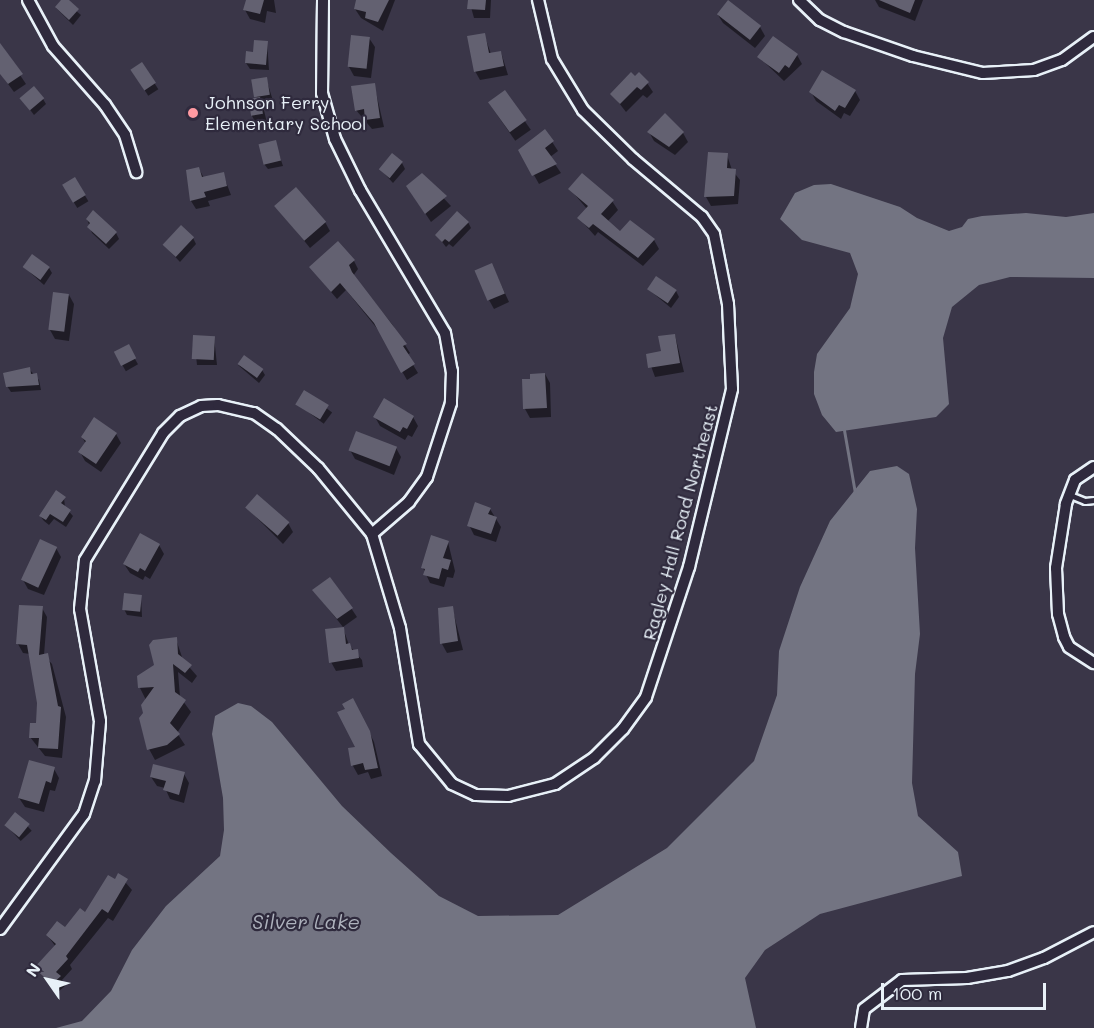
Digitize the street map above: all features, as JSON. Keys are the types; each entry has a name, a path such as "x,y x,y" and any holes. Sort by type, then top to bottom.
{"street":[{"path":"28,0 53,46 105,105 125,135 136,172"},
{"path":"323,0 322,93 335,139 360,190 445,333 452,371 451,403 427,477 409,502 372,534"},
{"name":"Ragley Hall Road Northeast","path":"0,929 84,814 95,781 100,721 80,609 85,560 163,433 180,416 201,406 218,405 254,412 318,468 372,534 400,628 419,744 452,784 476,795 508,796 555,784 594,758 622,729 646,697 689,567 732,389 734,360 728,304 714,234 702,217 633,159 583,110 552,59 538,0"},
{"path":"799,0 820,20 844,32 913,56 983,73 1034,70 1062,60 1094,37"},
{"path":"1094,467 1075,480 1059,529 1058,614 1069,647 1094,663"},
{"path":"861,1028 864,1009 902,980 967,978 1008,971 1044,958 1094,932"}],"lane":[{"path":"1069,495 1085,501 1094,500"}],"water":[{"path":"831,184 900,207 917,218 949,231 962,227 968,219 982,216 1026,213 1066,217 1094,213 1094,278 1010,277 979,285 952,307 943,338 949,404 936,417 836,432 822,415 814,394 814,372 817,354 850,308 858,274 850,253 802,240 780,219 795,193 814,185"},
{"name":"Silver Lake","path":"897,466 909,474 917,509 915,548 920,634 915,674 912,783 918,816 958,852 962,876 820,914 765,950 745,978 756,1028 56,1028 82,1021 111,991 132,950 166,906 220,856 224,830 223,798 212,734 215,716 238,703 251,706 272,722 342,806 439,896 478,916 558,915 667,848 754,761 777,695 779,651 800,587 830,521 870,471"}],"building":[{"path":"61,0 69,0 79,9 69,20 55,7"},
{"path":"246,0 264,0 260,14 243,10"},
{"path":"356,0 389,0 378,22 365,18 366,12 354,9"},
{"path":"468,0 486,0 485,10 467,9"},
{"path":"728,0 761,26 750,40 717,14"},
{"path":"879,0 915,0 910,13"},
{"path":"485,33 489,53 501,51 504,66 474,72 467,36"},
{"path":"351,35 370,37 367,69 348,67"},
{"path":"773,36 798,54 789,68 785,65 779,73 757,57"},
{"path":"254,40 268,41 266,65 245,63 246,51 253,52"},
{"path":"0,43 23,74 8,84 0,74"},
{"path":"142,62 156,83 144,91 130,70"},
{"path":"822,70 856,90 845,108 839,105 835,111 809,92"},
{"path":"631,72 635,76 639,72 649,82 641,90 637,87 620,104 610,94"},
{"path":"267,77 270,95 254,97 251,80"},
{"path":"375,83 380,118 365,120 364,109 355,111 351,86"},
{"path":"34,86 44,98 30,110 19,98"},
{"path":"505,90 527,120 510,132 488,102"},
{"path":"260,97 263,114 251,116 248,99"},
{"path":"665,113 684,132 669,147 647,132"},
{"path":"545,129 554,141 545,148 557,164 532,176 518,150"},
{"path":"276,140 281,160 264,165 259,144"},
{"path":"708,152 728,153 727,168 736,169 734,196 704,197"},
{"path":"392,153 403,162 390,178 379,169"},
{"path":"199,167 202,177 224,172 227,186 204,192 206,197 190,201 186,170"},
{"path":"422,173 447,196 425,214 406,186"},
{"path":"582,173 614,200 601,214 620,231 630,220 655,239 638,258 593,224 589,228 577,218 588,206 568,189"},
{"path":"75,177 86,195 73,203 62,185"},
{"path":"296,187 326,222 304,241 274,206"},
{"path":"93,210 117,232 106,244 87,227 90,223 86,219"},
{"path":"457,211 469,222 449,242 445,239 442,242 435,235"},
{"path":"181,225 194,237 176,257 163,245"},
{"path":"338,241 355,260 349,265 352,272 407,344 403,346 415,364 401,373 374,323 340,283 331,292 309,267"},
{"path":"32,254 50,267 40,280 23,267"},
{"path":"492,263 505,293 487,301 475,270"},
{"path":"656,276 677,290 668,303 647,289"},
{"path":"53,292 69,294 64,332 48,330"},
{"path":"675,334 680,363 648,368 646,354 661,351 658,336"},
{"path":"193,335 215,336 214,360 192,359"},
{"path":"129,344 136,358 121,366 114,352"},
{"path":"244,355 263,369 257,378 238,364"},
{"path":"30,367 31,374 37,373 39,385 6,387 3,373"},
{"path":"545,373 547,408 523,409 522,379 530,379 530,374"},
{"path":"304,390 329,405 320,420 295,405"},
{"path":"384,398 414,416 407,429 403,427 400,432 373,417"},
{"path":"94,417 117,433 96,464 78,452 86,441 81,437"},
{"path":"356,431 397,447 390,466 348,451"},
{"path":"56,490 66,497 61,503 71,510 63,522 50,514 46,520 39,516"},
{"path":"257,494 289,522 278,536 245,508"},
{"path":"475,502 491,508 488,514 497,517 491,534 467,526"},
{"path":"140,533 160,544 145,571 140,568 138,572 123,564"},
{"path":"431,535 449,541 443,558 451,560 448,570 442,568 439,579 423,575 425,569 421,568"},
{"path":"40,539 57,547 38,588 21,580"},
{"path":"330,577 353,608 337,619 312,590"},
{"path":"124,593 142,595 140,612 122,610"},
{"path":"19,605 43,606 39,655 48,653 58,706 61,707 58,749 38,748 39,738 29,738 30,723 36,723 37,703 27,645 16,644"},
{"path":"453,606 458,641 440,644 438,608"},
{"path":"344,627 346,644 350,643 352,650 358,649 359,658 329,663 325,629"},
{"path":"177,637 178,654 192,665 185,673 173,664 175,692 186,700 170,723 180,734 167,745 147,750 139,718 143,713 141,705 154,687 138,688 137,676 154,665 149,645 153,640"},
{"path":"353,698 370,731 378,768 365,770 363,763 351,766 348,748 355,747 337,712 345,709 342,704"},
{"path":"29,760 55,767 51,783 46,781 39,804 18,798"},
{"path":"153,764 185,772 179,795 163,790 166,781 150,777"},
{"path":"15,812 30,824 19,837 4,825"},
{"path":"118,873 128,879 108,913 102,909 66,956 68,959 56,972 61,976 52,984 34,968 56,944 46,935 57,921 65,927 80,908 85,912 108,875 115,879"}],"waterway":[{"path":"844,430 855,493"}],"place":[{"name":"Johnson Ferry Elementary School","path":"193,113"}]}
